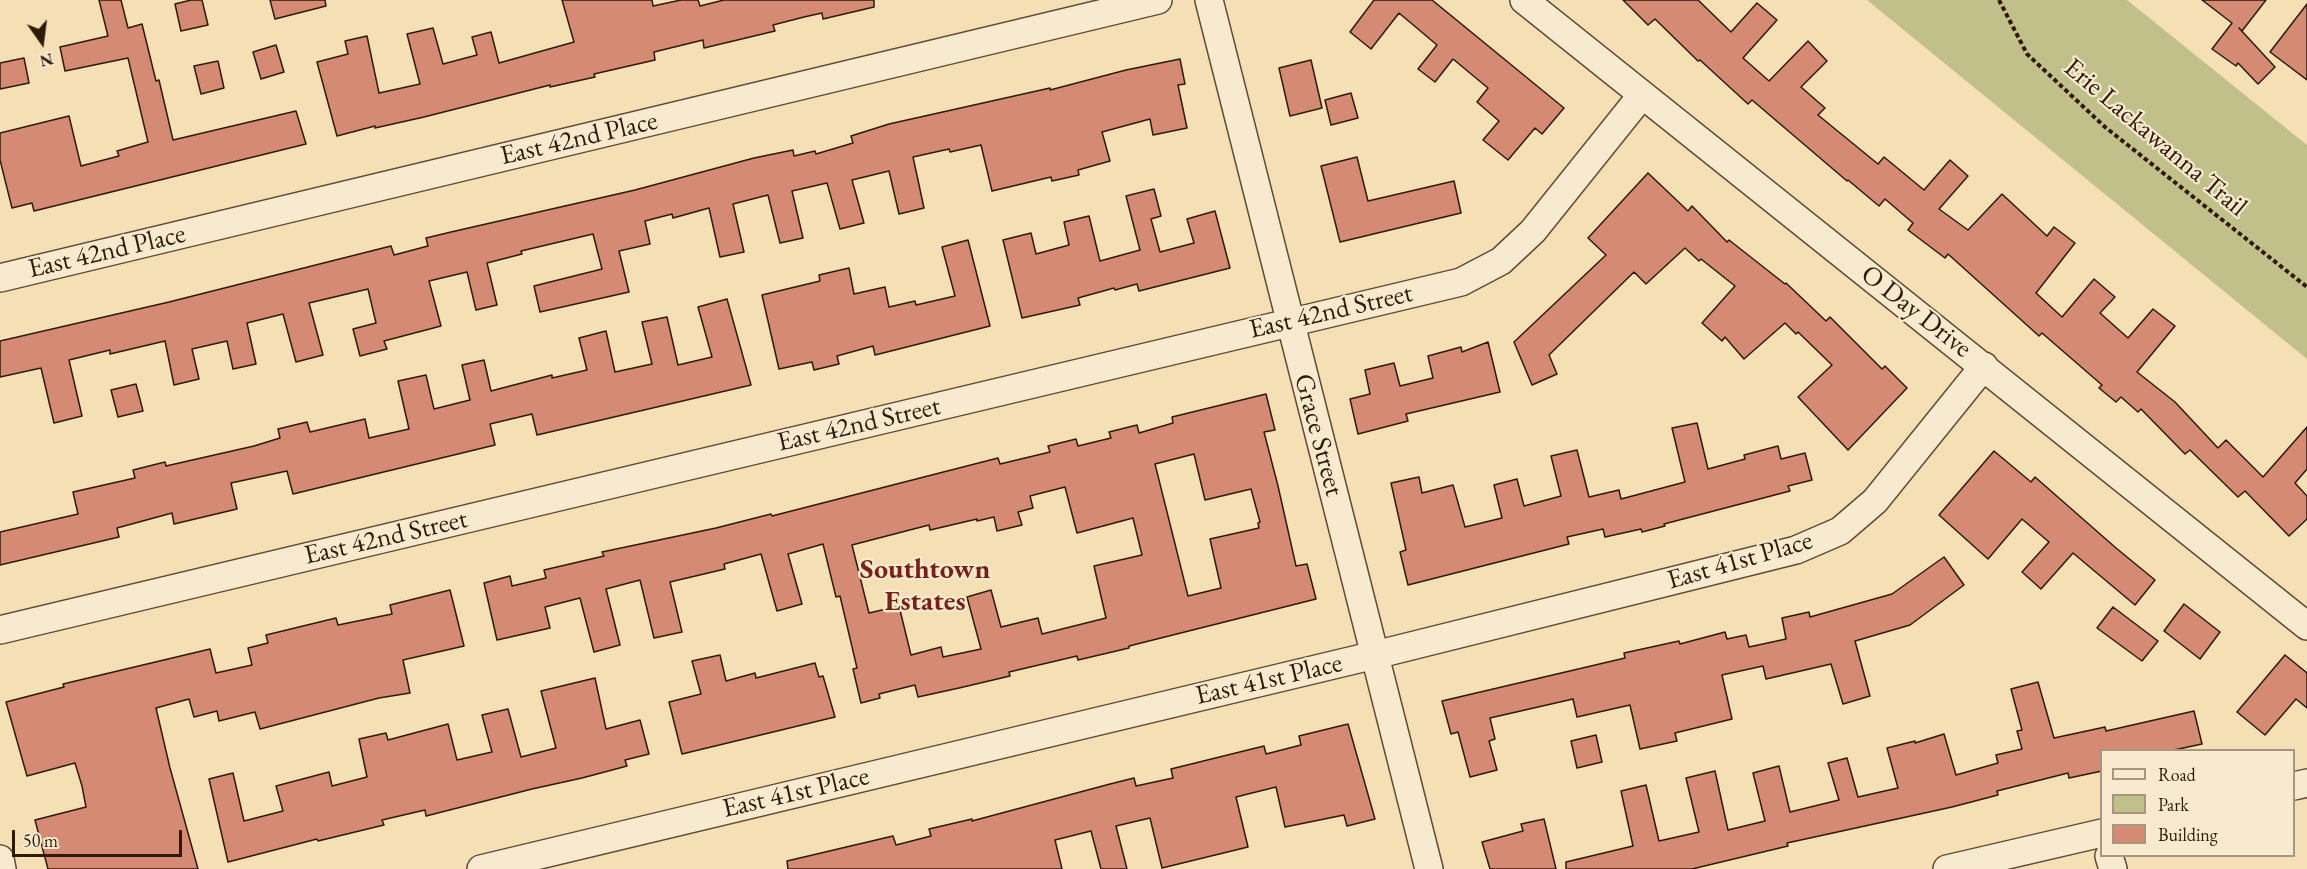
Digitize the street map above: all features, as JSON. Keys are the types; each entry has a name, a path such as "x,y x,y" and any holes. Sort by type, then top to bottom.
{"street":[{"name":"East 42nd Place","path":"0,278 1158,0"},
{"name":"Grace Street","path":"1209,0 1289,322 1430,869"},
{"name":"O Day Drive","path":"1524,0 2307,626"},
{"name":"East 42nd Street","path":"0,630 1461,282 1501,261 1533,231 1642,95"},
{"name":"East 41st Place","path":"480,869 1375,655 1796,550 1840,531 1875,501 1984,366"},
{"path":"1947,869 2100,833"},
{"path":"0,860 2,869"}],"path":[{"name":"Erie Lackawanna Trail","path":"1999,0 2027,54 2105,127 2307,287"}],"green space":[{"path":"1867,0 2127,0 2307,145 2307,359"}],"building":[{"path":"99,0 121,0 128,28 142,24 156,81 159,80 173,140 296,111 306,144 34,211 32,203 12,208 0,160 0,133 69,116 81,166 119,156 117,151 148,142 128,58 65,71 60,47 108,36"},
{"path":"202,0 208,25 181,31 175,4"},
{"path":"270,0 325,0 326,6 275,19"},
{"path":"562,0 652,0 653,6 681,0 698,0 700,6 724,0 874,0 874,7 823,19 822,13 804,17 773,25 775,31 704,48 703,40 654,52 655,60 594,74 595,77 550,87 550,85 337,136 317,62 348,54 345,41 367,36 379,93 420,84 407,34 433,28 443,64 477,55 472,37 491,32 499,63 574,42"},
{"path":"1374,0 1432,0 1564,108 1542,134 1535,128 1508,160 1483,140 1499,121 1477,102 1488,88 1453,59 1435,82 1418,69 1437,45 1399,13 1371,49 1350,32"},
{"path":"1623,0 1698,0 1731,32 1757,3 1777,20 1743,58 1769,81 1808,41 1827,61 1801,87 1825,108 1818,115 1878,164 1884,157 1924,190 1950,160 1968,176 1939,209 1968,230 2002,194 2047,236 2054,227 2075,243 2036,293 2062,317 2094,279 2115,297 2100,313 2128,338 2153,309 2175,326 2137,372 2175,402 2218,448 2226,440 2263,477 2307,427 2307,469 2295,483 2307,496 2307,519 2289,536 2245,491 2238,497 2190,450 2185,454 2141,409 2138,412 2121,397 2116,402 2099,388 2102,385 2042,333 2039,336 1948,254 1945,258 1908,230 1913,223 1885,199 1879,206 1752,100 1748,104 1700,60 1698,61 1655,19 1648,25"},
{"path":"2202,0 2266,0 2242,31 2239,28 2275,67 2258,84 2238,63 2236,66 2212,49 2232,23"},
{"path":"2307,4 2307,80 2270,52"},
{"path":"276,45 284,72 261,79 253,52"},
{"path":"24,58 29,83 0,89 0,63"},
{"path":"1180,59 1185,84 1178,85 1187,128 1153,135 1150,119 1102,132 1110,161 1078,170 1079,175 1052,181 1051,177 992,191 981,145 913,157 924,208 899,214 889,171 852,180 864,223 840,229 827,183 792,191 803,238 780,243 768,195 733,204 744,252 720,257 709,208 673,218 672,214 645,221 650,244 619,251 629,292 540,312 534,286 602,269 593,234 521,251 522,254 487,263 497,305 476,310 467,272 429,281 441,326 384,341 387,349 360,356 353,329 376,323 368,289 309,303 323,355 296,362 283,314 247,323 256,364 233,369 227,341 192,349 199,379 174,385 165,341 110,354 110,350 69,360 82,416 54,423 41,368 0,377 0,341 169,302 391,246 394,255 428,246 426,238 635,190 754,158 793,150 794,156 815,151 816,154 853,143 851,136 889,124 1050,88 1050,90 1126,70"},
{"path":"1311,60 1322,108 1290,116 1279,68"},
{"path":"218,61 224,88 201,94 194,66"},
{"path":"1351,93 1358,118 1331,125 1325,100"},
{"path":"1357,157 1368,201 1454,181 1461,213 1340,242 1321,166"},
{"path":"1648,173 1688,211 1692,206 1727,242 1729,240 1786,283 1826,321 1830,317 1882,369 1885,366 1907,388 1848,450 1798,397 1832,365 1798,332 1796,334 1785,323 1744,359 1725,337 1722,341 1702,323 1735,286 1701,259 1699,261 1685,248 1646,284 1634,272 1549,355 1557,374 1532,385 1514,342 1606,255 1588,238"},
{"path":"1154,189 1161,216 1151,219 1160,252 1194,243 1187,219 1215,211 1230,268 1139,291 1137,284 1115,290 1114,288 1078,298 1080,305 1022,318 1003,240 1031,233 1036,254 1069,245 1064,222 1089,216 1100,261 1140,250 1126,196"},
{"path":"968,240 990,326 875,355 873,346 837,356 839,364 814,370 812,362 779,369 762,295 820,281 819,275 849,268 854,294 885,287 889,307 915,301 916,305 955,296 942,247"},
{"path":"727,299 751,385 537,435 532,414 490,424 495,445 293,494 287,471 231,483 237,509 174,524 172,513 117,528 119,537 0,565 0,532 78,514 73,492 135,478 133,470 165,462 166,466 254,446 280,438 278,429 307,422 310,432 365,419 369,438 409,429 398,381 426,375 434,409 470,400 462,365 484,360 491,391 552,375 552,378 587,370 579,338 606,331 615,372 652,364 642,322 667,317 678,365 712,357 698,307"},
{"path":"1488,342 1500,392 1406,414 1408,421 1358,434 1350,399 1370,394 1365,370 1394,363 1400,386 1433,378 1428,356 1461,347 1462,352"},
{"path":"136,384 143,411 118,417 111,390"},
{"path":"1266,394 1275,430 1264,432 1296,566 1307,564 1316,599 1129,646 1129,648 1078,660 1077,656 1009,672 1010,676 959,688 918,697 915,685 879,694 880,698 861,703 853,669 857,668 840,596 836,597 823,544 788,554 802,604 777,611 761,554 724,564 725,569 670,582 682,632 654,638 640,580 606,589 620,645 594,652 580,598 545,607 550,628 497,640 484,583 510,576 512,586 546,578 544,570 604,556 602,552 771,514 772,516 998,458 1000,464 1050,452 1048,446 1076,439 1078,446 1111,438 1109,432 1137,425 1139,433 1173,423 1172,417","holes":["1194,454 1205,500 1251,489 1260,522 1258,523 1259,528 1210,539 1221,588 1188,596 1155,464","1065,487 1077,533 1133,518 1142,555 1094,566 1106,618 1042,634 1038,618 1001,627 991,590 967,597 981,649 943,657 941,647 911,655 899,606 869,613 852,545 929,525 930,530 977,519 977,521 994,517 997,531 1022,525 1018,512 1033,508 1030,496"]},
{"path":"1697,423 1708,469 1745,459 1744,455 1778,446 1781,459 1805,453 1812,480 1788,486 1790,491 1664,524 1665,526 1642,532 1641,529 1605,537 1603,529 1567,537 1569,544 1408,585 1400,552 1406,550 1391,483 1419,477 1422,493 1453,485 1465,527 1502,518 1494,485 1517,479 1524,506 1561,496 1551,456 1577,450 1589,497 1619,490 1621,499 1685,482 1672,428"},
{"path":"1994,451 2031,482 2035,477 2155,580 2135,605 2073,553 2041,589 2022,572 2049,542 2022,519 1988,559 1939,515"},
{"path":"1944,557 1964,585 1910,625 1855,641 1870,696 1843,704 1831,664 1766,679 1763,666 1722,675 1732,719 1675,733 1677,741 1640,749 1630,705 1577,717 1573,699 1490,718 1495,739 1489,741 1497,770 1470,777 1458,732 1451,734 1442,701 1625,658 1624,653 1679,641 1680,644 1725,632 1727,639 1746,635 1749,647 1786,639 1782,618 1809,612 1810,617 1892,594"},
{"path":"450,590 464,646 403,660 410,693 379,698 260,729 255,712 219,721 217,711 194,717 189,699 156,708 198,869 48,869 35,820 86,807 82,786 75,763 27,776 6,702 64,687 63,684 210,649 216,673 252,665 248,648 268,643 266,635 336,618 338,625 392,614 390,605"},
{"path":"2184,604 2220,632 2200,659 2164,631"},
{"path":"2113,607 2158,641 2142,661 2097,628"},
{"path":"720,655 726,681 755,673 756,678 815,663 819,677 823,676 835,717 682,754 669,702 701,694 692,661"},
{"path":"2285,655 2307,673 2307,708 2296,699 2265,735 2237,712"},
{"path":"595,678 606,729 640,720 649,754 625,760 627,766 582,778 426,816 425,810 382,820 384,825 318,841 317,839 228,862 209,779 233,773 244,821 283,811 276,786 329,772 332,786 367,777 359,739 386,733 388,740 448,724 457,760 492,752 482,715 508,709 521,757 556,748 541,691"},
{"path":"2038,682 2054,738 2105,727 2106,731 2194,711 2202,744 2179,749 2100,749 2100,771 2069,778 2068,773 1997,791 1998,795 1952,807 1787,843 1788,846 1692,869 1566,869 1566,862 1633,846 1621,791 1646,785 1659,841 1699,832 1686,778 1715,771 1728,830 1765,821 1753,773 1779,766 1790,812 1839,800 1828,763 1847,758 1858,797 1898,788 1887,748 1915,741 1915,743 1944,734 1956,775 1998,763 1996,755 2022,749 2017,731 2022,730 2011,689"},
{"path":"1348,724 1375,819 1347,826 1344,815 1285,827 1276,787 1236,797 1248,847 1162,868 1150,818 1116,826 1127,869 1101,869 1091,831 1055,840 1062,869 788,869 787,861 893,836 896,845 931,836 929,829 972,819 972,821 1134,778 1136,786 1173,778 1171,769 1264,746 1266,754 1301,745 1299,736"},
{"path":"1596,735 1602,762 1577,768 1571,741"},
{"path":"1544,819 1556,869 1490,869 1482,842 1523,831 1521,824"}],"district":[{"name":"Southtown Estates","path":"925,586"}]}
